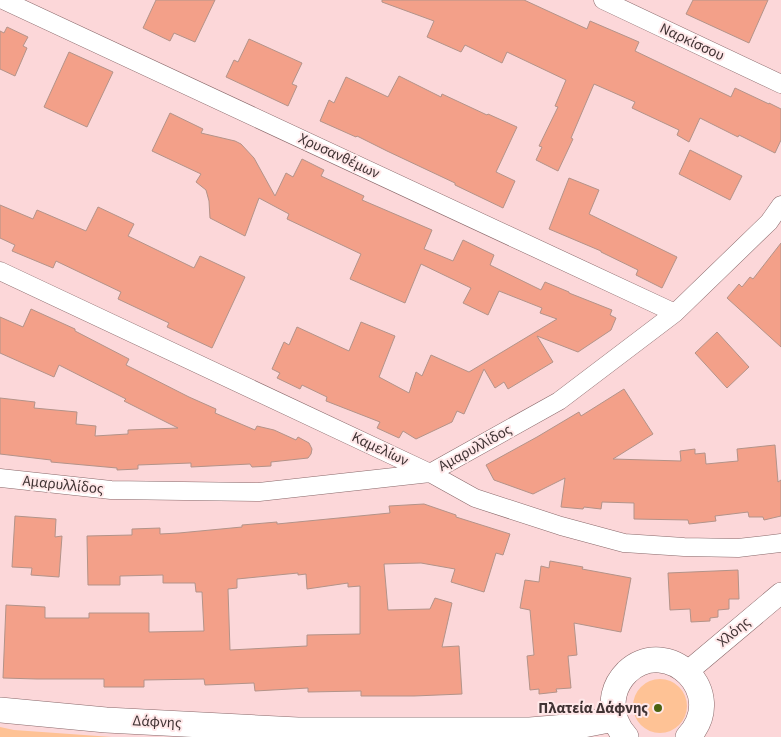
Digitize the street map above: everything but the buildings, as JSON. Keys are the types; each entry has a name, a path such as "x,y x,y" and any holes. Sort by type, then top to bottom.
{"main road":[{"path":"620,728 612,704 615,690 622,677 633,667 646,662 660,660 674,664 687,672 697,684 702,699 701,715 696,735"},
{"name":"Δάφνης","path":"0,710 106,720 400,734 530,730 578,726 620,728"}],"street":[{"name":"Χρυσανθέμων","path":"3,0 675,313"},
{"name":"Ναρκίσσου","path":"604,0 781,84"},
{"name":"Αμαρυλλίδος","path":"0,478 111,490 259,492 430,472 559,401 675,313 769,222 781,205"},
{"name":"Καμελίων","path":"0,271 430,472 475,498 561,526 624,542 684,547 738,548 781,543"},
{"name":"Χλόης","path":"687,672 781,593"}],"shaded area":[{"path":"655,679 665,679 675,683 683,691 687,706 683,721 675,729 665,733 655,733 645,729 637,721 633,711 633,701 637,691 645,683"},
{"path":"0,727 14,730 112,737 0,737"}],"place":[{"name":"Πλατεία Δάφνης","path":"658,708"}]}
